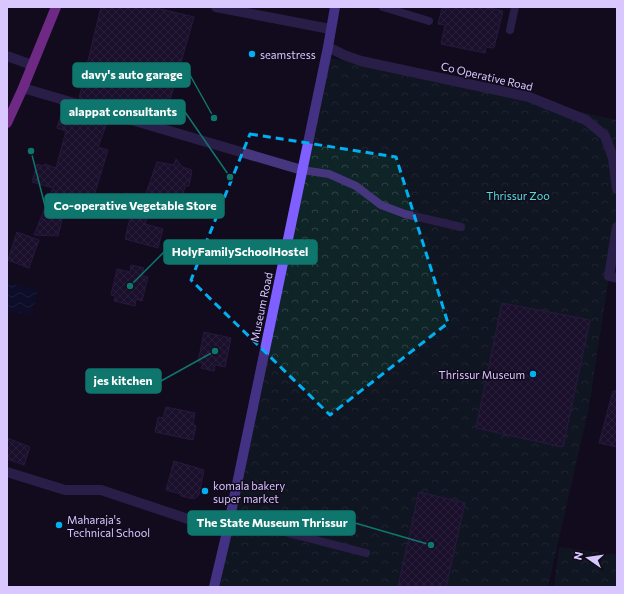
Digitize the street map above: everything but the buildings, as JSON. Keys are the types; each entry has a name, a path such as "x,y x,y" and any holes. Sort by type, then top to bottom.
{"main road":[{"path":"7,123 56,7"},
{"name":"Museum Road","path":"214,587 230,518 335,7"}],"street":[{"path":"216,7 330,29"},
{"name":"Co Operative Road","path":"328,47 361,61 529,97 586,120 605,136 613,158 617,189"},
{"path":"7,56 32,65"},
{"path":"23,88 302,170"},
{"path":"617,227 609,276 617,278"},
{"path":"7,472 65,490 102,490 227,532"}],"lane":[{"path":"383,7 428,20"},
{"path":"510,30 515,7"},
{"path":"302,170 329,174 356,186 381,205 404,214 461,227"},
{"path":"230,518 366,553"}],"highlighted area":[{"path":"250,134 396,157 448,323 330,415 191,280"}],"green space":[{"name":"Thrissur Zoo","path":"325,57 617,120 617,247 609,276 589,407 548,587 214,587"},
{"path":"559,547 617,555 617,587 554,587"}],"water":[{"path":"7,283 38,290 32,314 7,312"}],"place":[{"name":"seamstress","path":"252,54"},
{"name":"davy's auto garage","path":"214,118"},
{"name":"Co-operative Vegetable Store","path":"31,151"},
{"name":"alappat consultants","path":"230,177"},
{"name":"HolyFamilySchoolHostel","path":"130,286"},
{"name":"jes kitchen","path":"215,351"},
{"name":"Thrissur Museum","path":"533,374"},
{"name":"komala bakery super market","path":"205,491"},
{"name":"Maharaja's Technical School","path":"59,525"},
{"name":"The State Museum Thrissur","path":"431,545"}]}
